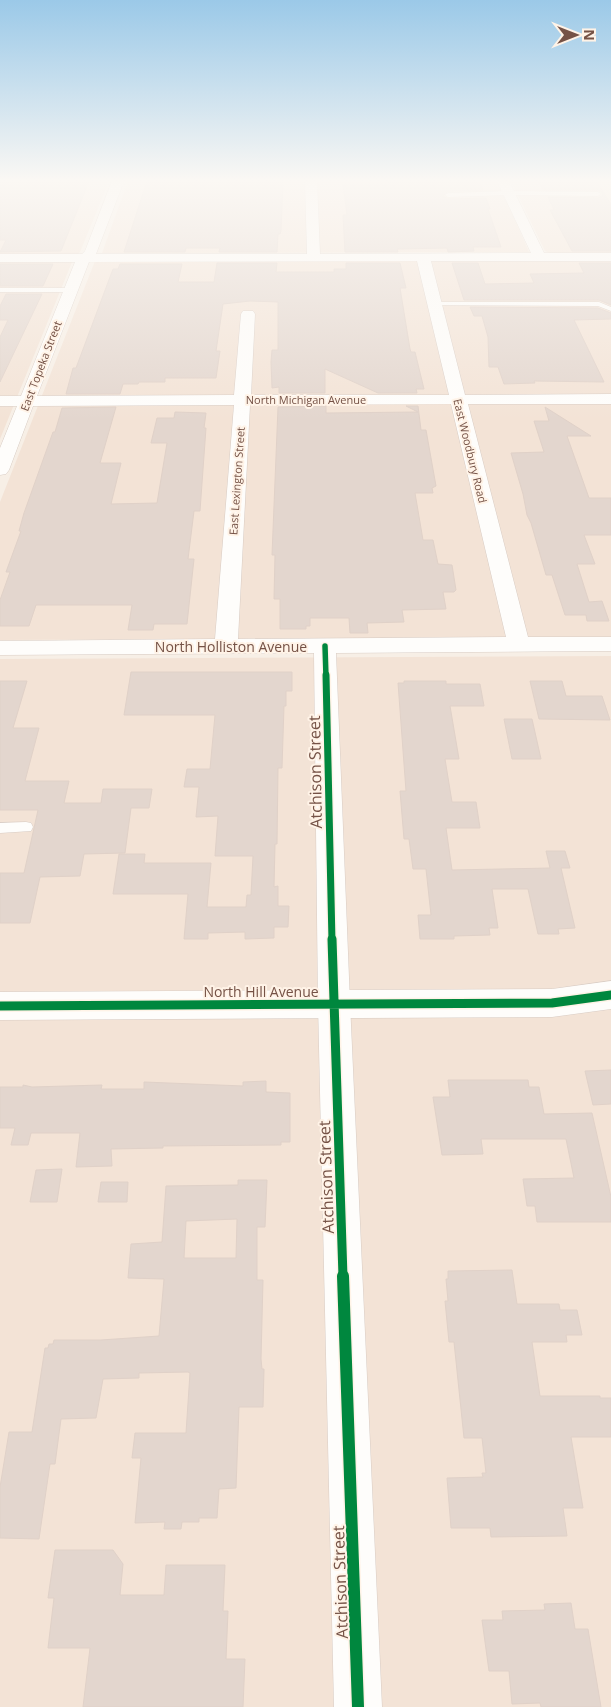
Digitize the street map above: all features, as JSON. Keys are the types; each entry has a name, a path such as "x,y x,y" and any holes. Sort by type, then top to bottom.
{"street":[{"name":"East Topeka Street","path":"0,470 82,261"},
{"name":"East Woodbury Road","path":"424,261 519,645"},
{"name":"East Lexington Street","path":"226,647 248,314"},
{"name":"North Michigan Avenue","path":"0,401 611,399"},
{"name":"North Holliston Avenue","path":"0,648 611,644"},
{"name":"Atchison Street","path":"325,646 334,1003 358,1707"},
{"name":"North Hill Avenue","path":"0,1006 552,1003 611,995"}],"lane":[{"path":"0,290 71,290"},
{"path":"434,304 599,304 609,309"},
{"path":"0,828 26,827"}],"shaded area":[{"path":"0,261 73,261 72,262 0,439"},
{"path":"95,261 611,261 611,637 0,640 0,502"},
{"path":"611,656 611,1707 0,1707 0,659"}],"building":[{"path":"217,263 277,263 276,272 334,272 334,269 346,269 346,263 400,263 406,288 400,288 410,349 411,352 415,352 424,389 416,389 417,393 378,393 325,369 325,393 279,393 279,387 272,388 271,362 272,350 278,350 278,302 250,301 223,304 216,351 220,351 216,378 165,378 165,382 123,384 120,394 66,394 73,368 76,368 113,269 118,269 120,264 182,264 178,282 214,282"},
{"path":"452,263 478,263 485,284 534,283 530,274 584,273 579,263 611,263 611,305 599,300 464,300"},
{"path":"0,264 53,264 43,286 0,286"},
{"path":"6,294 42,294 0,382 0,337 8,320 0,320 0,306"},
{"path":"470,307 598,308 611,313 611,319 574,320 604,382 534,381 535,383 504,384 498,367 489,367 488,337 482,316 474,316"},
{"path":"326,406 326,413 418,412 406,406 418,406 421,430 426,430 436,486 432,488 433,493 415,493 423,540 433,540 438,564 452,565 456,590 454,592 443,592 446,609 402,610 404,622 367,623 368,633 350,633 349,618 310,618 310,626 306,626 306,629 280,629 280,599 274,599 275,555 272,555 278,407"},
{"path":"116,407 100,463 121,463 111,504 157,503 167,443 151,443 157,418 174,418 175,412 206,413 200,511 194,511 188,559 194,559 187,624 154,624 153,630 128,630 132,605 36,605 29,626 0,626 0,600 10,572 6,572 21,531 19,531 24,513 53,432 55,432 62,408"},
{"path":"545,407 591,436 567,436 589,498 611,498 611,535 584,535 595,564 577,564 589,602 602,601 609,621 587,621 586,615 565,615 552,575 546,575 527,515 511,453 544,452 534,421 549,421"},
{"path":"131,672 292,672 292,691 286,691 286,706 284,706 282,768 278,768 277,844 275,844 274,887 278,886 278,906 289,906 288,927 274,927 274,938 245,939 245,932 208,933 208,939 184,939 188,894 113,894 119,854 145,854 144,863 211,863 207,907 246,907 247,895 251,895 253,856 215,856 218,816 196,817 199,787 184,787 187,769 210,769 215,715 124,715"},
{"path":"0,681 27,681 13,728 39,728 25,781 69,781 64,803 101,803 103,789 152,789 149,808 131,808 125,853 84,854 80,876 40,877 30,923 0,923 0,873 24,873 38,810 0,810"},
{"path":"404,681 446,681 446,684 480,684 484,706 450,706 459,759 445,759 452,802 476,802 480,828 446,828 452,870 550,868 546,851 565,851 570,868 561,868 575,928 558,929 559,934 538,934 528,889 492,889 498,928 489,928 490,935 454,936 454,939 420,939 418,915 431,915 426,869 413,869 409,839 404,839 400,791 406,791 398,683 404,683"},
{"path":"530,681 562,681 566,696 602,696 610,720 539,719"},
{"path":"504,719 532,719 541,759 512,759"},
{"path":"611,1070 611,1104 593,1105 585,1071"},
{"path":"448,1080 528,1080 529,1087 539,1087 544,1114 592,1113 611,1197 611,1222 537,1222 535,1206 527,1206 523,1179 574,1178 566,1139 481,1139 483,1154 442,1155 433,1097 450,1097"},
{"path":"266,1081 266,1092 290,1093 290,1142 281,1142 281,1145 163,1146 163,1148 111,1149 112,1166 76,1167 80,1133 31,1133 28,1145 11,1145 15,1128 0,1128 0,1087 23,1087 23,1085 32,1087 102,1085 101,1089 144,1089 144,1082 243,1086 243,1082"},
{"path":"62,1169 57,1202 30,1202 36,1170"},
{"path":"238,1180 267,1180 265,1227 257,1227 257,1280 263,1280 261,1359 262,1369 264,1369 263,1407 239,1407 236,1488 219,1489 217,1518 199,1518 199,1522 182,1522 181,1529 164,1529 165,1522 135,1523 141,1458 132,1458 135,1433 186,1433 190,1373 139,1373 139,1378 103,1379 96,1418 61,1419 55,1464 50,1464 39,1539 0,1538 0,1487 9,1432 32,1432 45,1348 48,1348 49,1344 53,1344 54,1340 101,1340 159,1336 164,1279 128,1278 131,1244 162,1242 166,1186 238,1185","holes":["237,1219 236,1258 184,1258 186,1221"]},
{"path":"101,1182 128,1182 127,1202 98,1202"},
{"path":"512,1270 517,1304 559,1304 560,1310 577,1310 582,1335 566,1335 567,1342 532,1342 540,1396 600,1396 600,1398 611,1398 611,1437 571,1437 583,1508 563,1508 567,1536 491,1537 490,1528 451,1528 447,1478 483,1477 482,1473 486,1473 482,1438 464,1438 454,1342 449,1342 445,1301 448,1301 446,1279 448,1279 448,1271"},
{"path":"55,1550 113,1550 123,1564 120,1595 164,1595 166,1565 225,1565 223,1611 228,1611 226,1659 245,1659 243,1707 83,1707 90,1648 48,1648 54,1598 48,1598"},
{"path":"571,1603 575,1629 588,1629 601,1707 541,1707 540,1703 512,1704 509,1671 489,1671 482,1620 503,1620 502,1611 545,1610 544,1604"}],"cycle path":[{"path":"325,646 334,1003 358,1707"},
{"path":"0,1006 552,1003 611,995"}]}
